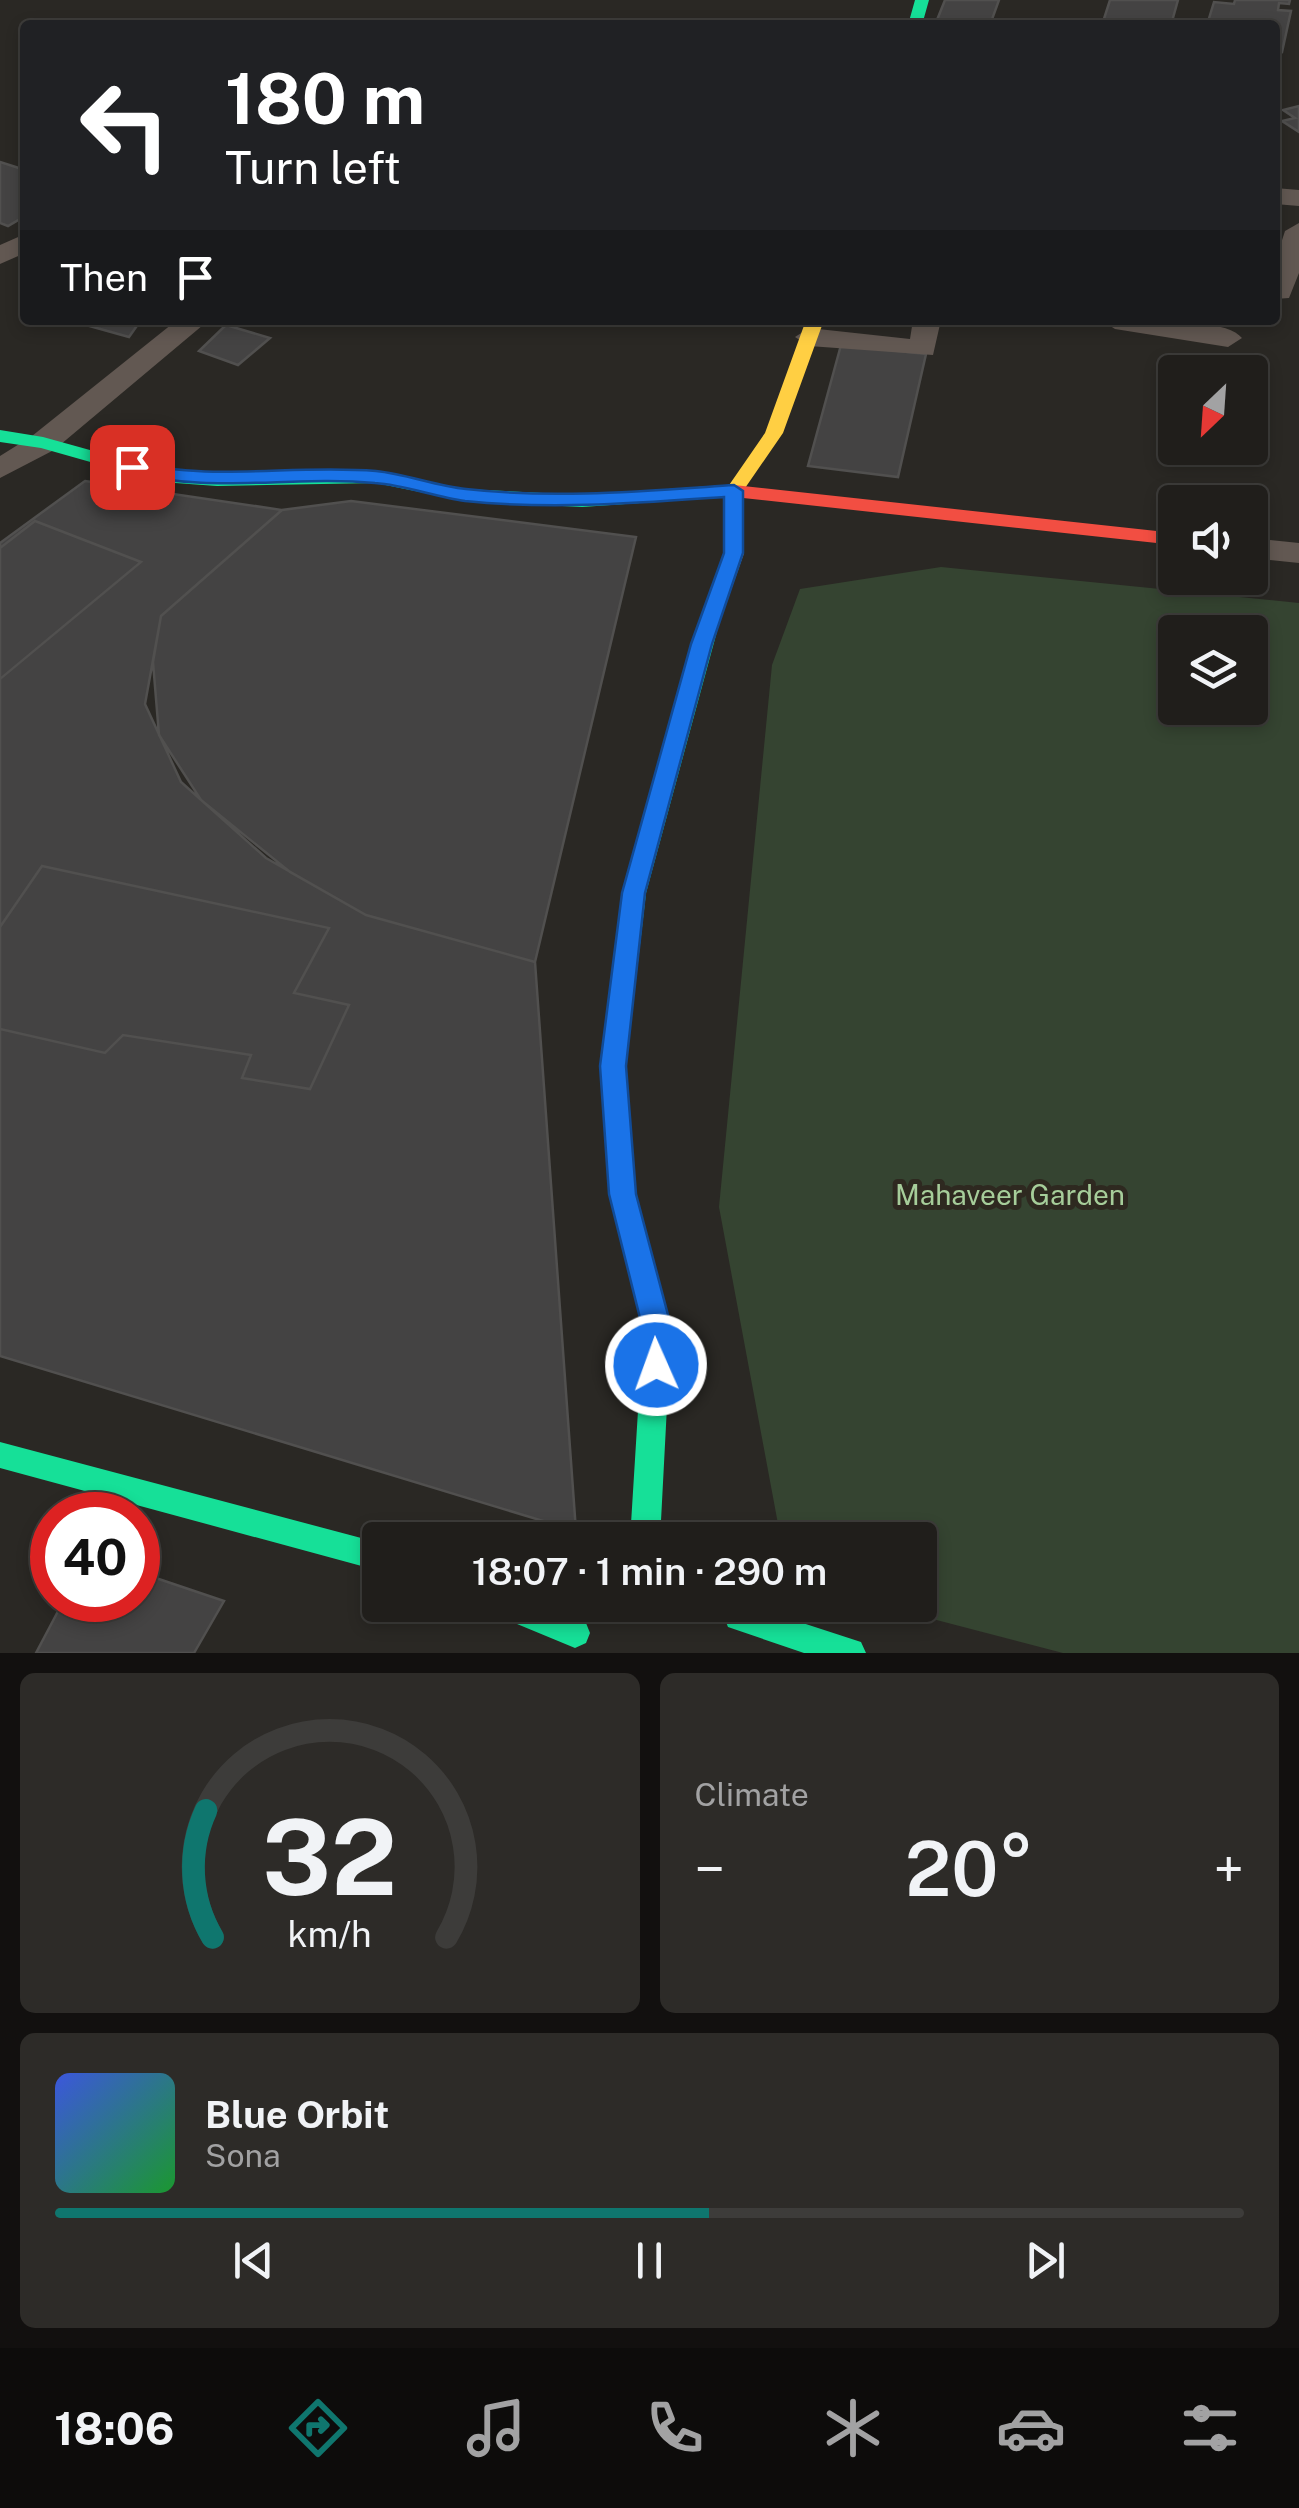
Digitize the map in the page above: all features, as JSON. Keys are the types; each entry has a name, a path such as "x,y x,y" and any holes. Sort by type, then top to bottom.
{"street":[{"path":"1280,289 1299,230"},
{"path":"0,469 42,442 189,325"},
{"path":"646,1522 658,1330 622,1194 613,1066 634,893 702,644 734,553 734,491 757,468 793,387 812,329 923,349 926,325"},
{"path":"1146,325 1228,338"},
{"path":"0,436 42,442 161,476 376,477 464,495 582,501 734,491 1158,538"},
{"path":"1268,550 1299,553"},
{"path":"0,1455 362,1552"},
{"path":"551,1622 577,1632"},
{"path":"737,1622 738,1643"},
{"path":"767,1622 850,1653"}],"green space":[{"name":"Mahaveer Garden","path":"941,567 1158,589 1158,595 1219,595 1299,603 1299,1653 1063,1653 937,1620 937,1522 778,1522 719,1207 772,665 800,589"}],"building":[{"path":"945,0 999,0 992,20 937,20"},
{"path":"1110,0 1178,0 1172,20 1104,20"},
{"path":"1235,0 1290,0 1289,4 1279,3 1278,10 1291,11 1282,52 1280,20 1209,20 1214,2 1234,4"},
{"path":"1299,106 1299,132 1282,121 1295,118 1283,110"},
{"path":"0,162 20,168 20,219 8,226 0,223"},
{"path":"86,325 137,325 129,337"},
{"path":"226,325 270,338 238,365 199,351"},
{"path":"841,345 926,354 898,477 808,466"},
{"path":"85,481 282,510 161,616 145,704 181,782 266,858 366,915 535,962 575,1522 546,1522 0,1356 0,543"},
{"path":"351,501 636,537 535,962 366,915 290,872 201,800 159,735 153,662 161,616 282,510"},
{"path":"35,521 141,562 0,679 0,548"},
{"path":"42,866 329,928 294,993 349,1005 310,1089 242,1078 251,1055 123,1035 105,1053 0,1029 0,927"},
{"path":"160,1579 224,1601 194,1653 36,1653 52,1622 160,1622"}],"traffic: fast":[{"path":"916,20 922,0"},
{"path":"0,436 43,443 161,476 217,480 376,477 464,495 582,501 712,492"},
{"path":"646,1522 657,1330 622,1195 613,1066 634,893 709,624"},
{"path":"0,1455 362,1552"},
{"path":"548,1622 575,1633"},
{"path":"754,1622 850,1653"}],"traffic: slow":[{"path":"709,624 734,553 734,491 774,433 813,325"}],"traffic: jam":[{"path":"712,492 734,491 1158,537"}],"route":[{"path":"132,467 161,476 217,480 376,477 464,495 582,501 734,491 734,553 702,644 634,893 613,1066 622,1194 658,1330 656,1365"}]}
